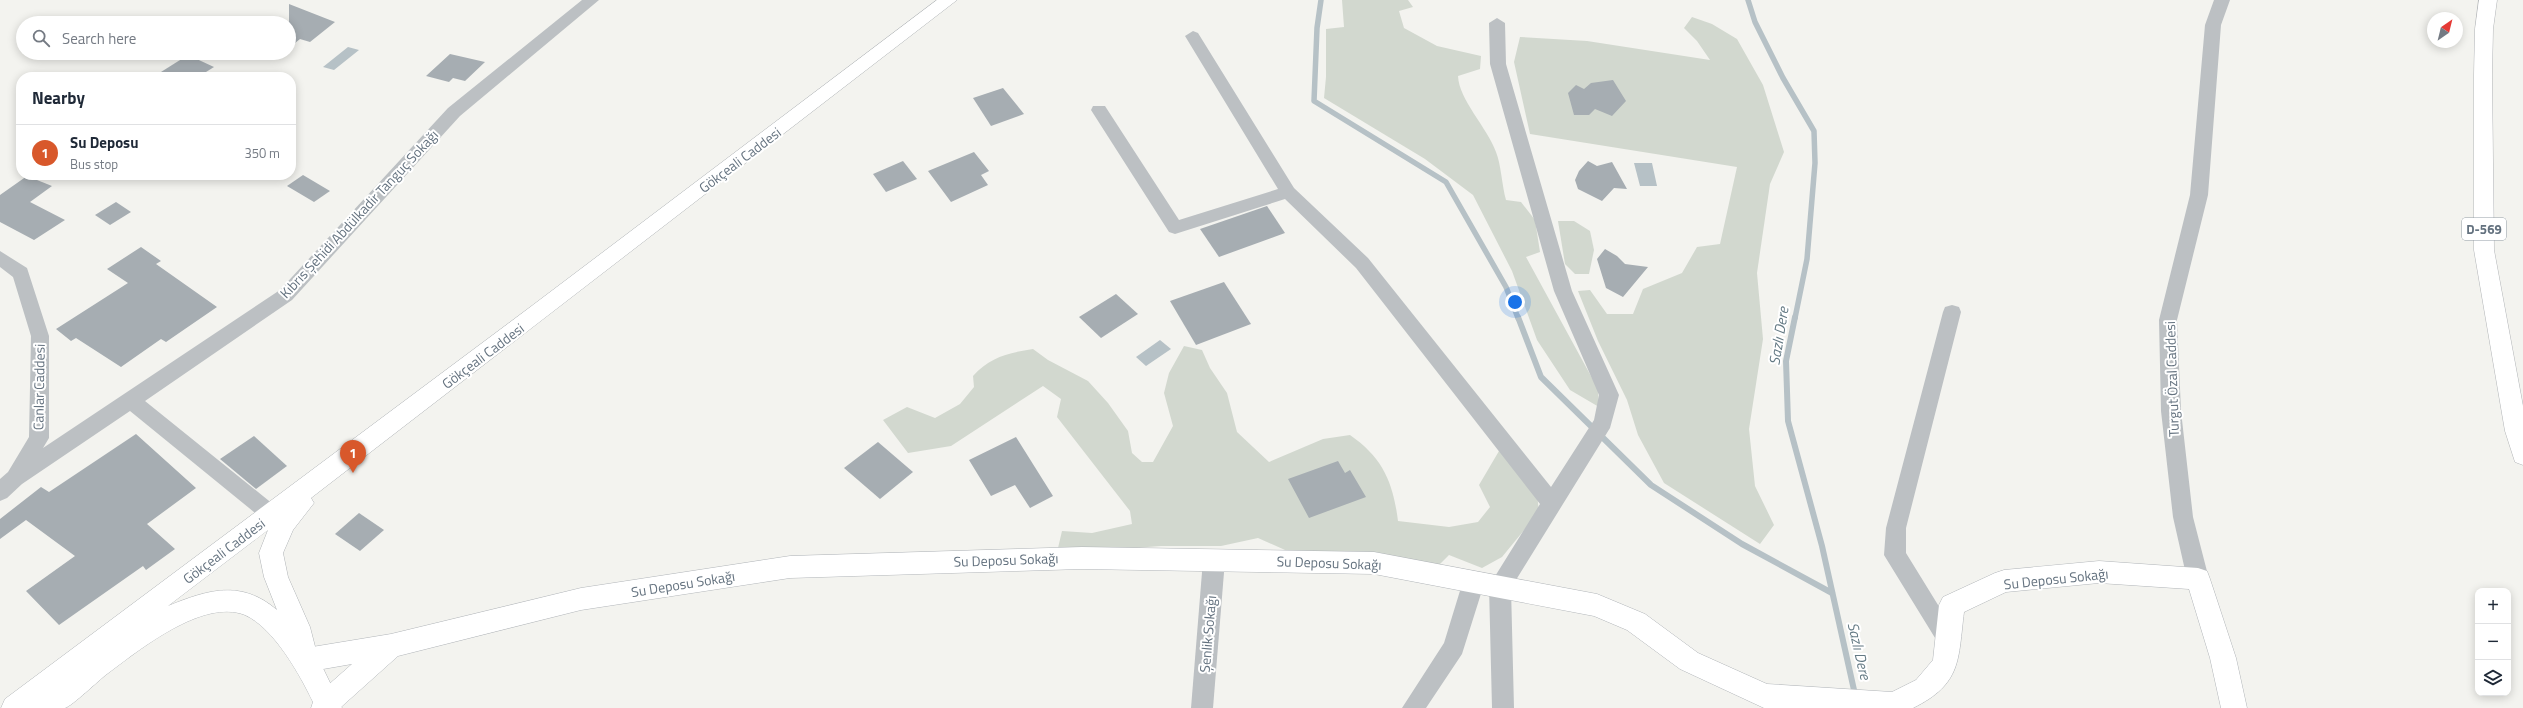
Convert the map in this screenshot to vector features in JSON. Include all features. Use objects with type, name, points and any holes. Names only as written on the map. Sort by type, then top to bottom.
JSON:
[{"type":"main road","name":"Gökçeali Caddesi","points":[[14,708],[368,443],[948,0]]},
{"type":"main road","name":"D-569","points":[[2488,0],[2484,29],[2483,76],[2484,250],[2516,431],[2523,455]]},
{"type":"main road","points":[[326,706],[306,660],[297,627],[276,577],[271,553],[283,524],[307,497],[368,443]]},
{"type":"main road","name":"Su Deposu Sokağı","points":[[306,660],[391,646],[581,599],[790,567],[1082,558],[1374,563],[1597,605],[1636,622],[1689,661],[1765,696],[1894,704],[1925,689],[1945,664],[1952,605],[2004,581],[2099,572],[2198,579]]},
{"type":"main road","name":"Turgut Özal Caddesi","points":[[2198,579],[2223,658],[2234,708]]},
{"type":"main road","points":[[45,708],[130,642],[173,615],[206,602],[232,599],[251,605],[273,623],[306,660]]},
{"type":"main road","name":"Su Deposu Sokağı","points":[[326,706],[391,646]]},
{"type":"street","name":"Kıbrıs Şehidi Abdülkadir Tanguç Sokağı","points":[[15,478],[286,295],[454,112],[591,0]]},
{"type":"street","name":"Turgut Özal Caddesi","points":[[2198,579],[2182,510],[2172,411],[2168,320],[2199,195],[2213,25],[2222,0]]},
{"type":"street","points":[[1497,23],[1498,64],[1564,291],[1609,395],[1603,422],[1500,586],[1503,708]]},
{"type":"street","points":[[1193,36],[1288,192],[1362,263],[1551,503]]},
{"type":"street","points":[[1099,110],[1175,228],[1288,192]]},
{"type":"street","name":"Canlar Caddesi","points":[[0,258],[20,273],[40,336],[39,438],[15,478],[0,492]]},
{"type":"street","points":[[1948,639],[1895,555],[1896,528],[1952,312]]},
{"type":"street","points":[[130,400],[272,515]]},
{"type":"street","name":"Şenlik Sokağı","points":[[1202,708],[1214,560]]},
{"type":"street","points":[[1413,708],[1454,647],[1474,582]]},
{"type":"shaded area","points":[[1342,0],[1408,0],[1413,7],[1399,11],[1404,28],[1437,46],[1481,56],[1480,69],[1458,76],[1463,94],[1496,152],[1506,200],[1521,202],[1535,220],[1540,252],[1526,257],[1598,389],[1599,407],[1570,390],[1537,340],[1512,271],[1473,195],[1425,159],[1324,98],[1326,77],[1326,29],[1344,27]]},
{"type":"shaded area","points":[[1692,17],[1712,24],[1737,39],[1763,85],[1784,152],[1770,184],[1757,273],[1763,339],[1749,429],[1755,486],[1774,525],[1760,544],[1664,483],[1638,435],[1627,400],[1598,341],[1578,291],[1590,290],[1607,314],[1633,314],[1643,289],[1682,273],[1697,247],[1720,244],[1737,167],[1530,134],[1514,62],[1520,37],[1587,41],[1710,60],[1697,41],[1684,28]]},
{"type":"shaded area","points":[[348,47],[359,50],[334,70],[323,67]]},
{"type":"shaded area","points":[[1634,163],[1652,163],[1657,186],[1640,186]]},
{"type":"shaded area","points":[[1558,221],[1574,221],[1590,231],[1594,250],[1589,274],[1575,274],[1565,264]]},
{"type":"shaded area","points":[[1160,340],[1171,349],[1146,366],[1136,357]]},
{"type":"shaded area","points":[[1184,346],[1202,350],[1210,368],[1227,393],[1237,432],[1269,462],[1323,439],[1350,435],[1371,453],[1384,472],[1393,494],[1398,521],[1449,527],[1478,522],[1490,507],[1479,485],[1499,451],[1536,484],[1539,512],[1502,557],[1482,568],[1449,555],[1438,566],[1294,554],[1258,538],[1221,546],[1161,546],[1107,550],[1058,548],[1062,531],[1092,533],[1132,524],[1130,511],[1057,417],[1061,399],[1043,386],[951,446],[908,453],[883,420],[907,407],[935,418],[960,404],[974,387],[973,376],[986,364],[1008,354],[1033,349],[1048,360],[1088,381],[1108,403],[1128,431],[1132,453],[1142,462],[1153,462],[1173,426],[1164,393],[1169,373]]},
{"type":"building","points":[[289,4],[335,22],[310,42],[300,39],[296,42],[296,16],[289,16]]},
{"type":"building","points":[[450,54],[485,62],[465,81],[453,78],[449,82],[426,76]]},
{"type":"building","points":[[180,60],[199,60],[214,67],[206,72],[161,72]]},
{"type":"building","points":[[1613,80],[1626,101],[1612,116],[1595,109],[1589,115],[1574,115],[1568,93],[1576,85],[1584,89],[1591,83]]},
{"type":"building","points":[[1003,88],[1024,114],[991,126],[973,98]]},
{"type":"building","points":[[974,152],[989,171],[981,175],[988,185],[951,202],[928,171]]},
{"type":"building","points":[[903,161],[917,179],[886,192],[873,174]]},
{"type":"building","points":[[1588,161],[1597,166],[1612,162],[1627,189],[1614,188],[1602,201],[1578,189],[1575,180],[1579,171]]},
{"type":"building","points":[[303,175],[330,191],[314,202],[287,186]]},
{"type":"building","points":[[21,180],[37,180],[52,186],[30,202],[65,220],[34,240],[0,222],[0,195]]},
{"type":"building","points":[[116,202],[131,212],[110,225],[95,215]]},
{"type":"building","points":[[1267,206],[1285,233],[1219,257],[1200,229]]},
{"type":"building","points":[[141,247],[161,261],[156,264],[217,307],[166,342],[161,339],[121,367],[76,338],[71,341],[56,329],[128,283],[107,269]]},
{"type":"building","points":[[1605,249],[1617,256],[1625,264],[1648,267],[1623,297],[1606,288],[1597,259]]},
{"type":"building","points":[[1224,282],[1251,324],[1196,345],[1170,301]]},
{"type":"building","points":[[1116,294],[1138,314],[1101,338],[1079,317]]},
{"type":"building","points":[[136,434],[196,488],[147,524],[175,549],[146,570],[143,566],[59,625],[26,591],[75,556],[26,520],[0,539],[0,519],[41,487],[49,492]]},
{"type":"building","points":[[254,436],[287,466],[256,489],[220,459]]},
{"type":"building","points":[[1016,437],[1053,496],[1030,508],[1015,485],[991,496],[969,460]]},
{"type":"building","points":[[878,442],[913,472],[880,499],[844,468]]},
{"type":"building","points":[[1338,461],[1345,473],[1350,470],[1366,497],[1309,518],[1288,479]]},
{"type":"building","points":[[359,513],[384,530],[360,551],[335,534]]},
{"type":"waterway","points":[[1321,0],[1317,28],[1314,101],[1446,182],[1506,287],[1518,318]]},
{"type":"waterway","name":"Sazlı Dere","points":[[1748,0],[1755,22],[1783,78],[1814,131],[1815,163],[1807,259],[1795,318]]},
{"type":"waterway","points":[[1518,317],[1541,377],[1651,485],[1742,544],[1832,593]]},
{"type":"waterway","name":"Sazlı Dere","points":[[1795,317],[1786,361],[1788,421],[1822,546],[1858,708]]},
{"type":"place","name":"Su Deposu","points":[[353,473]]}]
